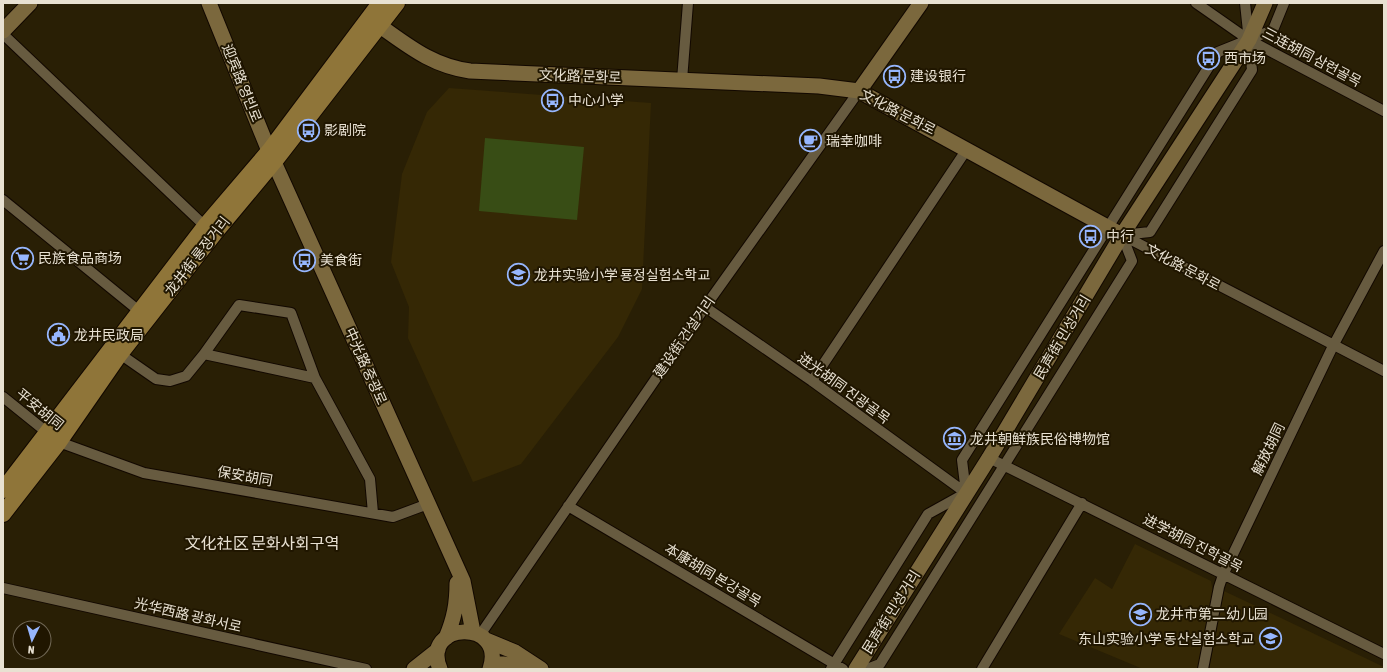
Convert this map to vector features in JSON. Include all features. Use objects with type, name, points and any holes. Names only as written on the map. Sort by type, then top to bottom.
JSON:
[{"type":"main road","name":"龙井街 룡정거리","points":[[374,22],[380,3]]},
{"type":"main road","name":"龙井街 룡정거리","points":[[3,490],[46,432],[272,156],[374,22],[397,3]]},
{"type":"main road","name":"龙井街 룡정거리","points":[[3,514],[59,442],[120,354],[144,314]]},
{"type":"street","points":[[30,3],[3,33],[210,230]]},
{"type":"street","name":"迎宾路 영빈로","points":[[210,3],[272,156]]},
{"type":"street","points":[[682,80],[688,3]]},
{"type":"street","name":"建设街 건설거리","points":[[480,636],[705,307],[921,3]]},
{"type":"street","name":"三连胡同 삼련골목","points":[[1196,3],[1249,40],[1384,111]]},
{"type":"street","points":[[866,669],[880,664],[1132,261],[1122,236],[1150,232],[1252,70],[1245,3]]},
{"type":"street","name":"民声街 민성거리","points":[[856,669],[989,458],[1122,236],[1249,40],[1265,3]]},
{"type":"street","points":[[836,667],[928,514],[966,493],[962,460],[1218,52],[1273,30],[1284,3]]},
{"type":"street","name":"文化路 문화로","points":[[374,22],[422,55],[452,69],[492,73],[827,86],[858,91],[967,149],[1122,236],[1384,371]]},
{"type":"street","points":[[812,381],[967,149]]},
{"type":"street","name":"中光路 중광로","points":[[272,156],[428,504],[456,570],[463,581],[480,636],[491,652],[490,669]]},
{"type":"street","points":[[3,200],[144,314]]},
{"type":"street","name":"解放胡同","points":[[1203,669],[1223,574],[1333,346],[1384,251]]},
{"type":"street","points":[[120,354],[156,379],[170,381],[186,376],[240,305],[291,313],[315,378],[370,479],[373,513]]},
{"type":"street","name":"进光胡同 진광골목","points":[[705,307],[812,381],[966,493]]},
{"type":"street","points":[[204,354],[315,378]]},
{"type":"street","name":"平安胡同","points":[[3,397],[59,442]]},
{"type":"street","name":"保安胡同","points":[[59,442],[144,473],[393,517],[428,504]]},
{"type":"street","name":"进学胡同 진학골목","points":[[989,458],[1384,654]]},
{"type":"street","points":[[982,669],[1082,503]]},
{"type":"street","name":"本康胡同 본강골목","points":[[568,506],[836,667]]},
{"type":"street","name":"中光路 중광로","points":[[440,658],[455,616],[458,600],[456,570]]},
{"type":"street","name":"光华西路 광화서로","points":[[3,588],[366,669]]},
{"type":"street","points":[[414,669],[440,658],[456,632],[480,636],[515,652],[542,669]]},
{"type":"street","points":[[490,669],[493,664],[504,664],[531,669]]},
{"type":"shaded area","name":"龙井实验小学 룡정실험소학교","points":[[449,88],[651,103],[642,289],[618,337],[521,464],[473,482],[408,338],[409,307],[391,262],[402,174],[427,112]]},
{"type":"shaded area","name":"龙井市第二幼儿园","points":[[1135,544],[1211,581],[1213,593],[1198,669],[1143,669],[1059,634],[1095,578],[1112,589]]},
{"type":"shaded area","name":"东山实验小学 동산실험소학교","points":[[1224,591],[1384,667],[1384,669],[1209,669]]},
{"type":"green space","points":[[485,138],[584,147],[577,220],[479,211]]},
{"type":"place","name":"西市场","points":[[1208,58]]},
{"type":"place","name":"建设银行","points":[[895,76]]},
{"type":"place","name":"中心小学","points":[[552,100]]},
{"type":"place","name":"影剧院","points":[[309,130]]},
{"type":"place","name":"瑞幸咖啡","points":[[811,141]]},
{"type":"place","name":"中行","points":[[1090,236]]},
{"type":"place","name":"民族食品商场","points":[[22,258]]},
{"type":"place","name":"美食街","points":[[304,260]]},
{"type":"place","name":"龙井实验小学 룡정실험소학교","points":[[519,275]]},
{"type":"place","name":"龙井民政局","points":[[58,335]]},
{"type":"place","name":"龙井朝鲜族民俗博物馆","points":[[955,439]]},
{"type":"place","name":"龙井市第二幼儿园","points":[[1140,614]]},
{"type":"place","name":"东山实验小学 동산실험소학교","points":[[1270,639]]},
{"type":"district","name":"文化社区 문화사회구역","points":[[262,543]]}]
